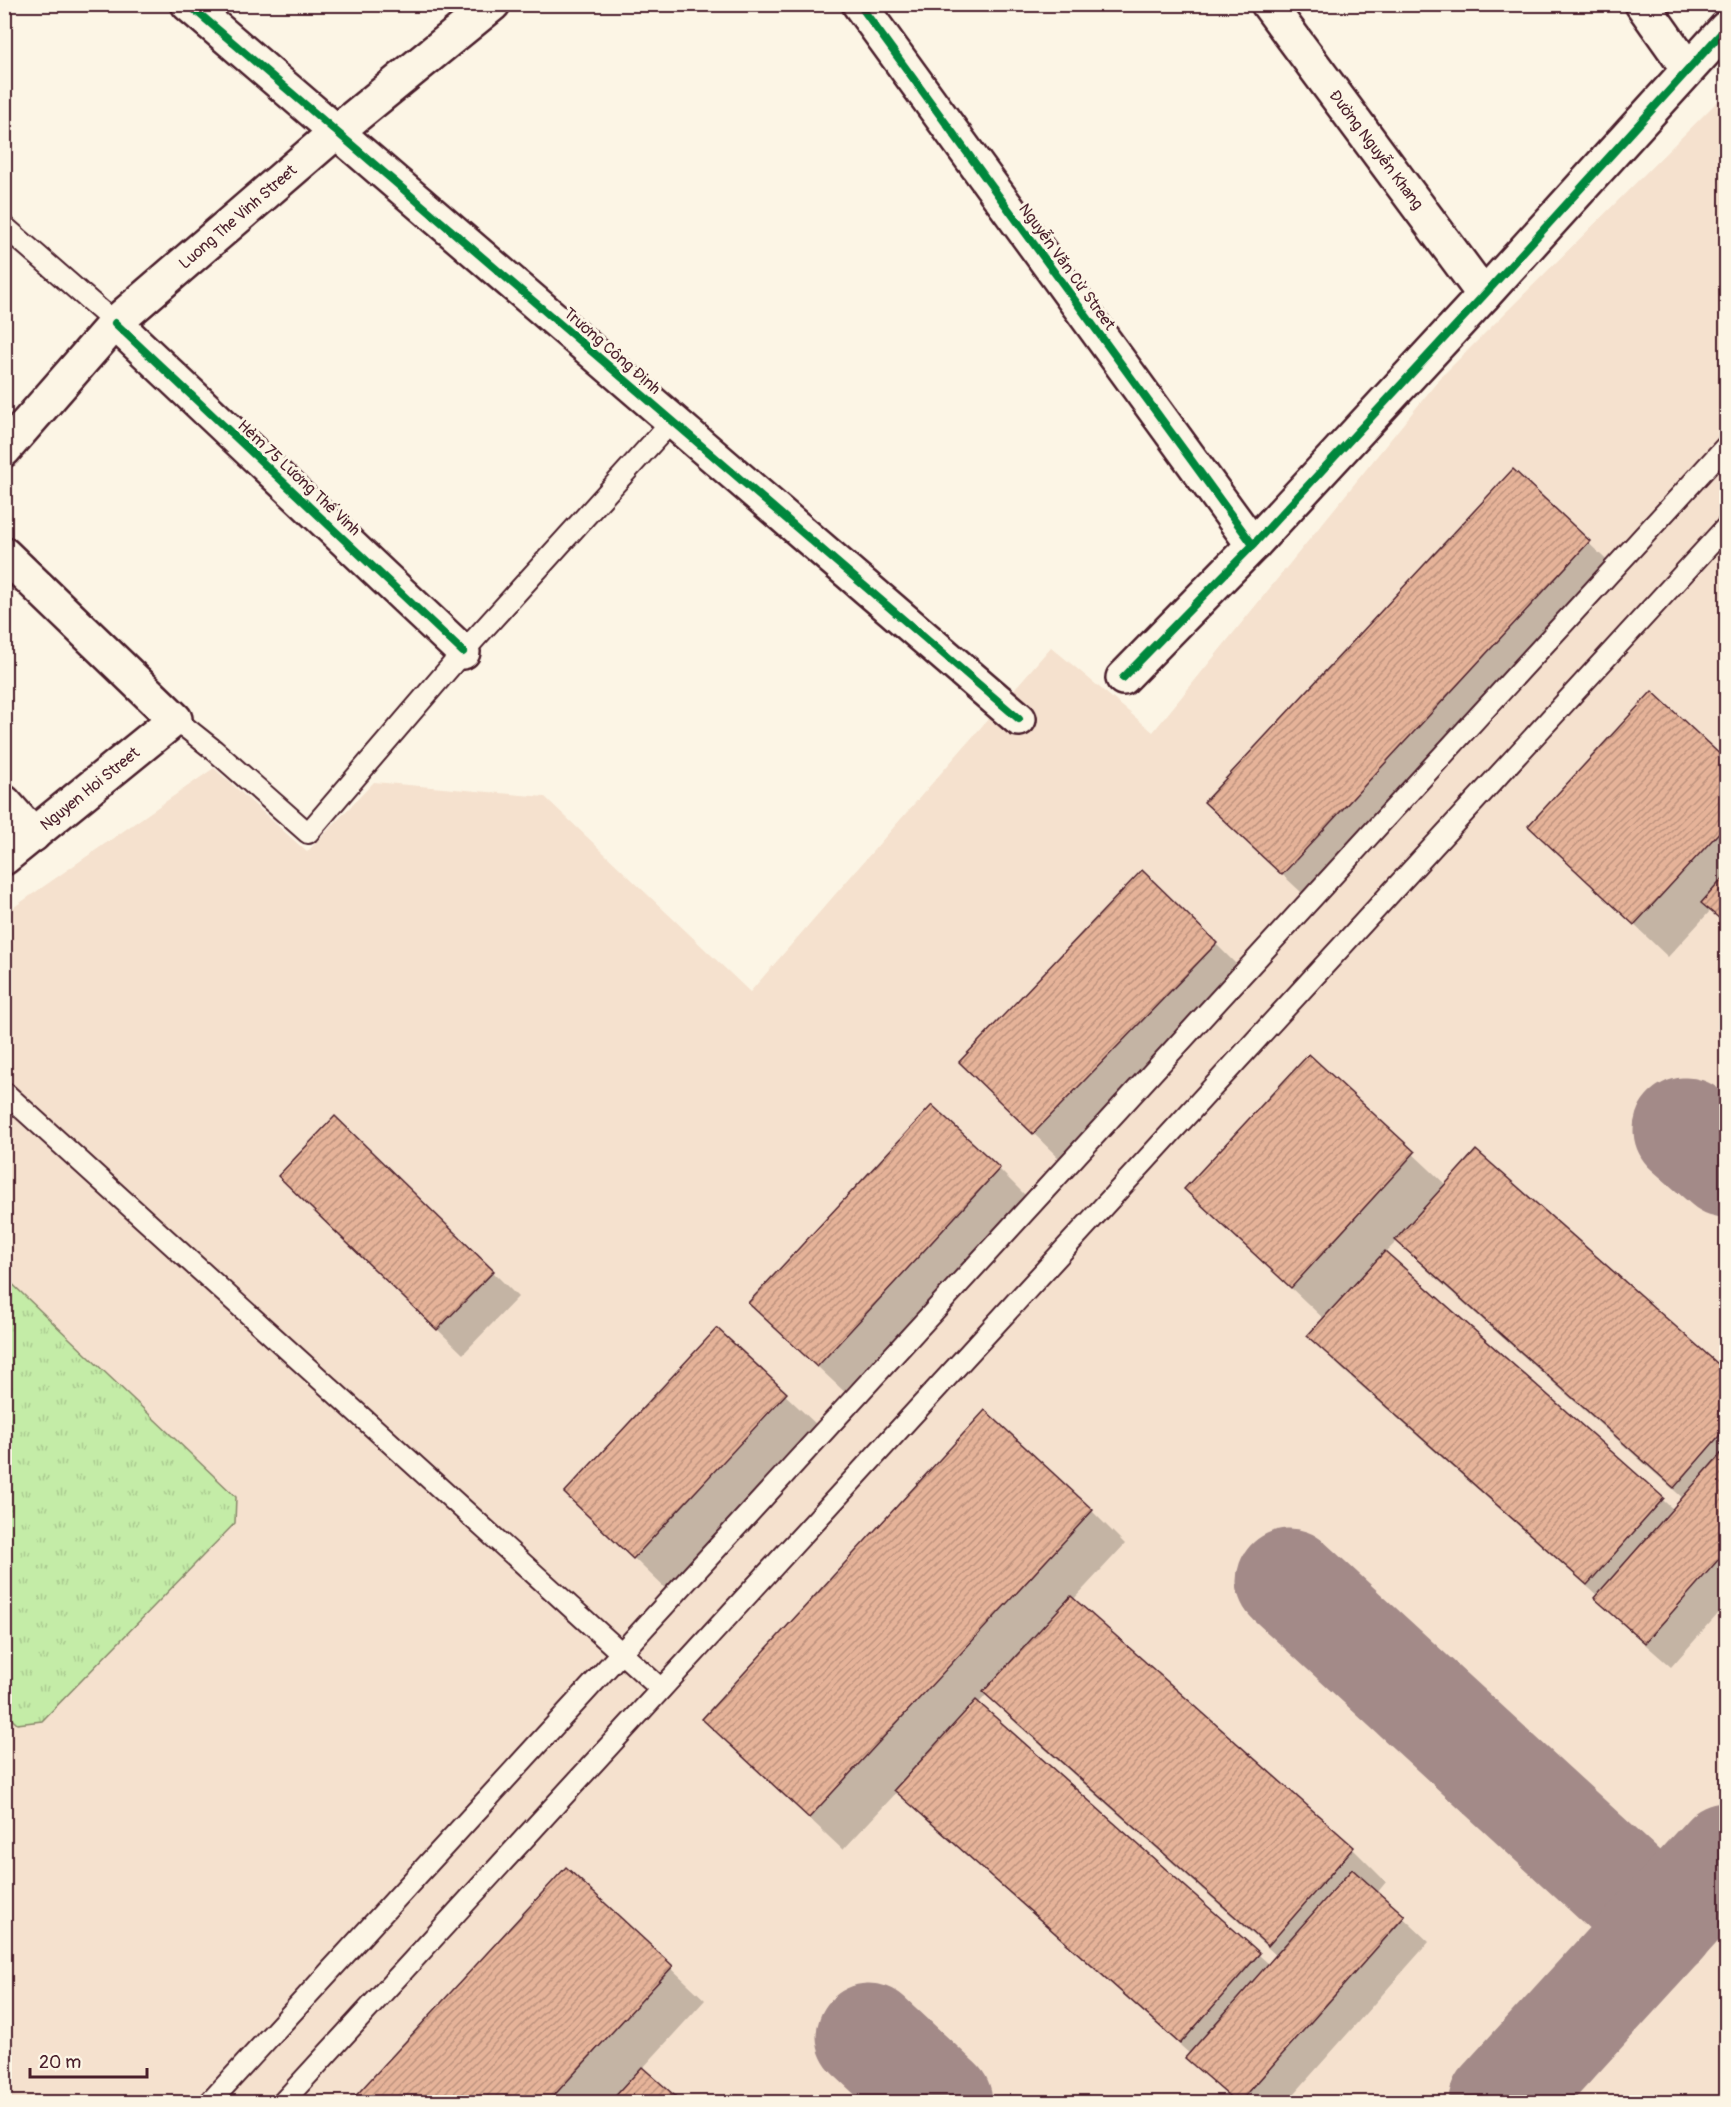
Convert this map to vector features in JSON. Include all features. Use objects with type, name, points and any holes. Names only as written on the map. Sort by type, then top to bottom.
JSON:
[{"type":"street","name":"Trương Công Định","points":[[188,4],[1019,719]]},
{"type":"street","name":"Luong The Vinh Street","points":[[4,450],[115,323],[336,132],[493,4]]},
{"type":"street","name":"Nguyễn Văn Cừ Street","points":[[859,4],[1252,545]]},
{"type":"street","name":"Đường Nguyễn Khang","points":[[1268,4],[1484,295]]},
{"type":"street","points":[[1642,4],[1688,69]]},
{"type":"street","points":[[1123,678],[1252,545],[1484,295],[1726,28]]},
{"type":"street","name":"Hẻm 75 Lương Thế Vinh","points":[[115,323],[463,652]]},
{"type":"street","points":[[4,554],[175,719]]},
{"type":"street","name":"Nguyen Hoi Street","points":[[4,858],[175,719]]},
{"type":"street","points":[[4,802],[33,835]]},
{"type":"lane","points":[[4,226],[115,323]]},
{"type":"lane","points":[[175,719],[214,750],[308,833],[463,652],[672,421]]},
{"type":"lane","points":[[210,2103],[1726,446]]},
{"type":"lane","points":[[283,2103],[1726,527]]},
{"type":"lane","points":[[4,1092],[660,1689]]},
{"type":"shaded area","points":[[1726,93],[1726,2102],[5,2102],[4,914],[214,768],[307,852],[374,782],[545,797],[750,992],[1051,647],[1153,732],[1442,376]]},
{"type":"green space","points":[[4,1276],[236,1497],[235,1523],[42,1721],[17,1724],[4,1712]]},
{"type":"building","points":[[1513,469],[1590,541],[1282,875],[1204,802]]},
{"type":"building","points":[[1652,691],[1726,760],[1726,825],[1634,925],[1528,826]]},
{"type":"building","points":[[1142,870],[1217,943],[1033,1134],[959,1062]]},
{"type":"building","points":[[1726,875],[1726,924],[1701,903]]},
{"type":"building","points":[[1309,1054],[1415,1152],[1291,1288],[1184,1189]]},
{"type":"building","points":[[932,1105],[1000,1168],[817,1367],[748,1303]]},
{"type":"building","points":[[335,1116],[494,1271],[437,1330],[278,1176]]},
{"type":"building","points":[[1476,1150],[1726,1371],[1726,1428],[1674,1488],[1395,1240]]},
{"type":"building","points":[[1385,1251],[1664,1498],[1587,1585],[1307,1336]]},
{"type":"building","points":[[717,1328],[787,1393],[633,1559],[564,1493]]},
{"type":"building","points":[[985,1410],[1093,1510],[809,1818],[702,1719]]},
{"type":"building","points":[[1726,1448],[1726,1551],[1645,1643],[1594,1598]]},
{"type":"building","points":[[1071,1596],[1354,1847],[1268,1946],[983,1692]]},
{"type":"building","points":[[976,1700],[1260,1953],[1180,2044],[894,1790]]},
{"type":"building","points":[[566,1867],[673,1966],[548,2102],[350,2102]]},
{"type":"building","points":[[1352,1869],[1405,1916],[1240,2102],[1236,2102],[1185,2058]]},
{"type":"building","points":[[642,2067],[682,2102],[610,2102]]},
{"type":"taxiway","points":[[1686,1130],[1726,1165]]},
{"type":"taxiway","points":[[1289,1581],[1663,1925]]},
{"type":"taxiway","points":[[1501,2102],[1726,1855]]},
{"type":"taxiway","points":[[869,2036],[940,2102]]},
{"type":"cycle path","points":[[188,4],[1019,719]]},
{"type":"cycle path","points":[[859,4],[1253,545]]},
{"type":"cycle path","points":[[1123,678],[1253,545],[1726,28]]},
{"type":"cycle path","points":[[115,323],[463,652]]}]
